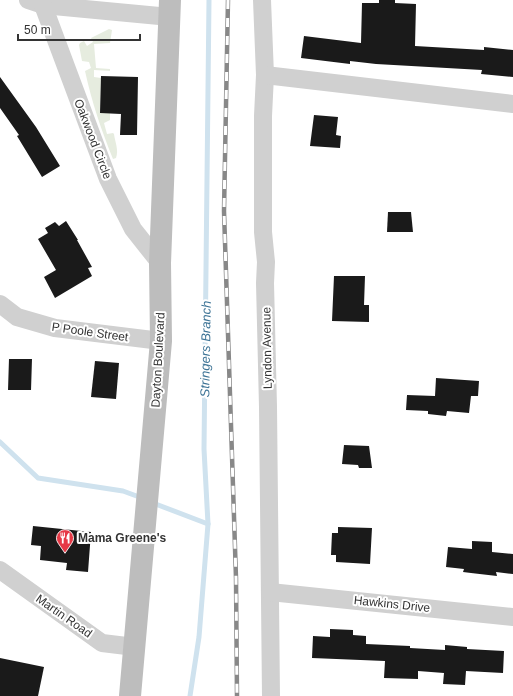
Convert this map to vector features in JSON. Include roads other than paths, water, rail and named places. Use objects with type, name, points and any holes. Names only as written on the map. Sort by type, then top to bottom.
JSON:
[{"type":"main road","name":"Dayton Boulevard","points":[[130,696],[161,341],[160,263],[170,9]]},
{"type":"street","name":"Lyndon Avenue","points":[[262,0],[265,75],[263,116],[263,232],[266,262],[265,283],[271,696]]},
{"type":"street","points":[[36,3],[170,9]]},
{"type":"street","name":"Oakwood Circle","points":[[36,3],[108,179],[133,229],[160,263]]},
{"type":"street","points":[[265,75],[513,104]]},
{"type":"street","name":"P Poole Street","points":[[0,304],[17,317],[55,328],[161,341]]},
{"type":"street","name":"Martin Road","points":[[0,570],[102,642],[135,647]]},
{"type":"street","name":"Hawkins Drive","points":[[270,592],[513,617]]},
{"type":"waterway","name":"Stringers Branch","points":[[190,696],[199,637],[208,524],[204,449],[209,0]]},
{"type":"waterway","points":[[0,442],[38,478],[123,491],[142,498]]},
{"type":"waterway","points":[[153,503],[208,524]]},
{"type":"railway","points":[[228,0],[224,211],[236,578],[237,696]]},
{"type":"place","name":"Mama Greene's","points":[[65,553]]}]
